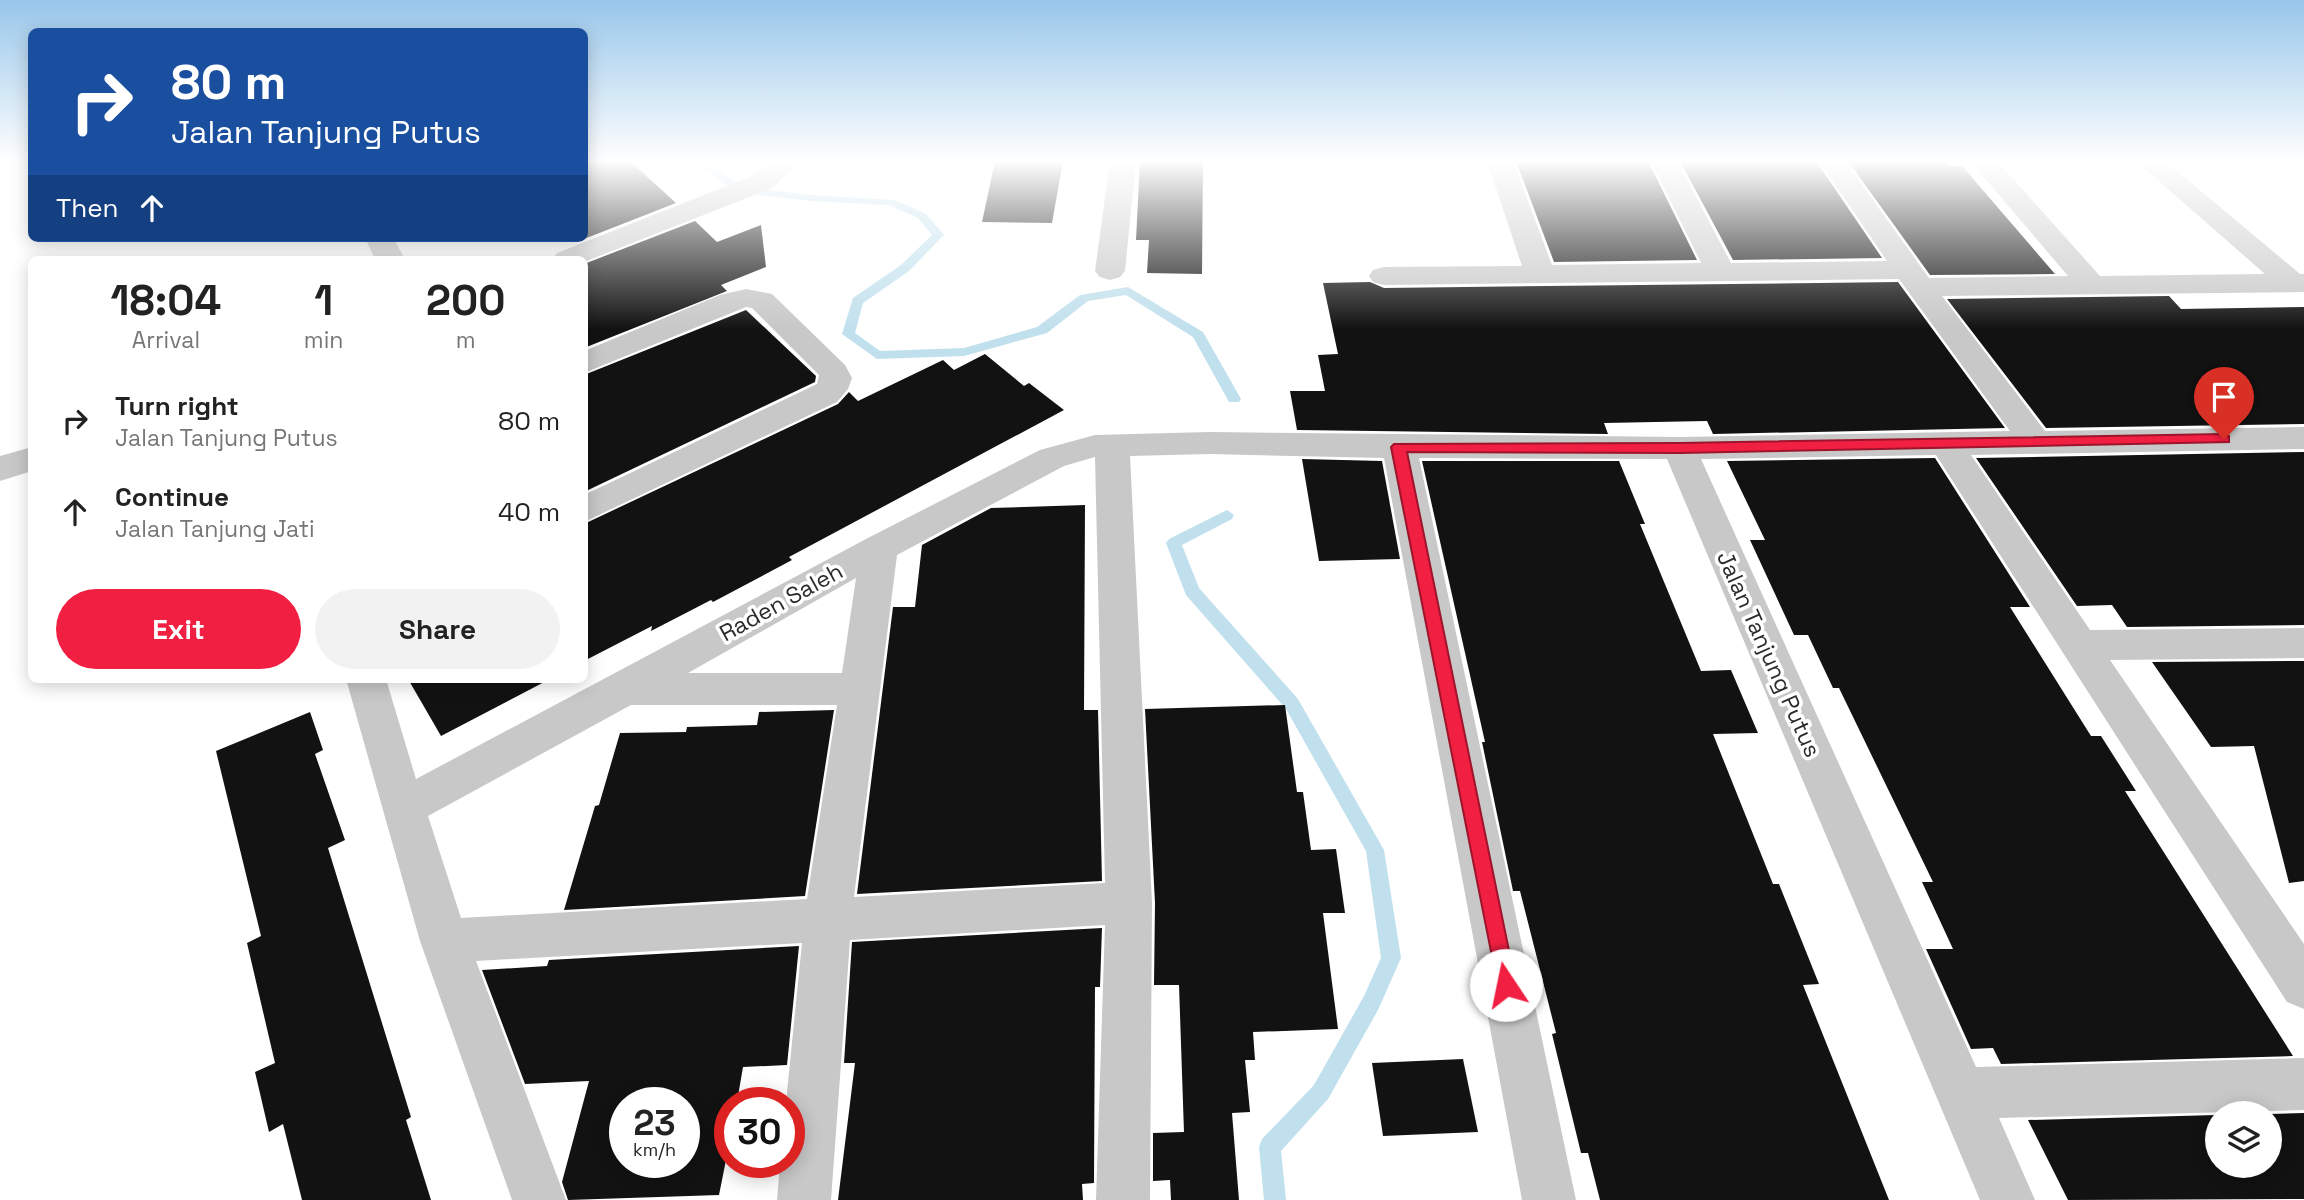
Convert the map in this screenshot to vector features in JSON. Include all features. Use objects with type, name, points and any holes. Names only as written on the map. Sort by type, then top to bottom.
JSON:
[{"type":"street","points":[[569,251],[668,217]]},
{"type":"street","points":[[1110,271],[1116,217]]},
{"type":"street","points":[[1520,217],[1540,274]]},
{"type":"street","points":[[1692,217],[1721,273]]},
{"type":"street","points":[[1871,217],[2036,443]]},
{"type":"street","points":[[2032,217],[2091,284]]},
{"type":"street","points":[[2217,217],[2298,283]]},
{"type":"street","points":[[1384,276],[1721,273],[2091,284],[2298,283]]},
{"type":"street","points":[[588,361],[731,301],[753,298],[761,300],[834,372],[836,378],[832,390],[825,395],[588,508]]},
{"type":"street","points":[[1549,1200],[1399,447],[1679,448],[2304,438]]},
{"type":"street","points":[[1945,443],[2304,986]]},
{"type":"street","points":[[1112,444],[1129,903],[1123,1200]]},
{"type":"street","name":"Raden Saleh","points":[[403,808],[879,548],[1052,458],[1082,448],[1112,444],[1399,447]]},
{"type":"street","name":"Jalan Tanjung Putus","points":[[1679,448],[2008,1200]]},
{"type":"street","points":[[0,469],[28,459]]},
{"type":"street","points":[[804,1200],[828,919],[879,548]]},
{"type":"street","points":[[2078,645],[2304,643]]},
{"type":"street","points":[[367,683],[444,941],[539,1200]]},
{"type":"street","points":[[625,689],[859,690]]},
{"type":"street","points":[[444,941],[1129,903]]},
{"type":"street","points":[[1962,1093],[2304,1084]]},
{"type":"building","points":[[588,217],[640,217],[588,237]]},
{"type":"building","points":[[983,217],[1053,217],[1052,223],[982,222]]},
{"type":"building","points":[[1137,217],[1203,217],[1202,274],[1147,273],[1149,240],[1136,240]]},
{"type":"building","points":[[1537,217],[1676,217],[1697,260],[1554,262]]},
{"type":"building","points":[[1710,217],[1854,217],[1882,258],[1733,260]]},
{"type":"building","points":[[1888,217],[2006,217],[2055,274],[1930,275]]},
{"type":"building","points":[[695,221],[717,242],[761,225],[766,267],[721,285],[727,291],[588,346],[588,262]]},
{"type":"building","points":[[1370,282],[1384,288],[1898,282],[2005,428],[1713,434],[1707,421],[1604,423],[1608,434],[1297,430],[1290,391],[1325,391],[1318,355],[1338,354],[1323,283]]},
{"type":"building","points":[[2169,296],[2181,309],[2304,307],[2304,424],[2046,428],[1947,299]]},
{"type":"building","points":[[746,310],[816,376],[815,382],[588,490],[588,373]]},
{"type":"building","points":[[985,354],[1024,386],[1029,383],[1064,410],[789,557],[792,560],[713,602],[711,600],[651,631],[652,626],[588,659],[588,522],[838,404],[849,392],[858,401],[943,360],[954,370]]},
{"type":"building","points":[[2304,452],[2304,625],[2127,627],[2112,605],[2077,606],[1976,458]]},
{"type":"building","points":[[1935,458],[2030,607],[2010,607],[2091,736],[2101,736],[2136,791],[2125,791],[2293,1056],[2001,1064],[1993,1048],[1971,1049],[1926,949],[1953,949],[1922,882],[1933,882],[1839,688],[1833,688],[1808,635],[1794,635],[1750,540],[1765,540],[1727,461]]},
{"type":"building","points":[[1302,459],[1382,461],[1400,559],[1319,561]]},
{"type":"building","points":[[1422,461],[1619,461],[1645,524],[1640,524],[1701,671],[1731,670],[1758,733],[1713,734],[1773,884],[1779,884],[1819,984],[1803,985],[1889,1200],[1600,1200],[1588,1153],[1581,1153],[1552,1034],[1556,1033],[1520,891],[1513,891],[1482,742],[1485,742]]},
{"type":"building","points":[[1085,505],[1084,710],[1098,710],[1102,881],[857,894],[893,607],[915,607],[922,545],[991,508]]},
{"type":"building","points":[[2304,661],[2304,881],[2289,883],[2254,746],[2211,747],[2152,662]]},
{"type":"building","points":[[410,683],[542,683],[441,736]]},
{"type":"building","points":[[1285,705],[1297,792],[1303,792],[1311,850],[1336,849],[1345,913],[1323,913],[1338,1029],[1253,1032],[1255,1060],[1245,1060],[1250,1112],[1232,1113],[1239,1200],[1171,1200],[1170,1180],[1153,1181],[1153,1133],[1184,1132],[1179,985],[1154,985],[1155,903],[1145,709]]},
{"type":"building","points":[[834,710],[805,896],[564,910],[620,733],[686,732],[687,727],[757,725],[759,712]]},
{"type":"building","points":[[310,712],[323,750],[315,754],[345,840],[328,848],[411,1117],[406,1120],[431,1200],[302,1200],[283,1124],[269,1132],[255,1072],[275,1063],[247,943],[261,936],[216,751]]},
{"type":"building","points":[[1102,928],[1100,987],[1095,987],[1094,1183],[1082,1184],[1083,1200],[838,1200],[855,1063],[844,1063],[852,942]]},
{"type":"building","points":[[799,946],[787,1065],[743,1067],[740,1087],[714,1087],[714,1178],[722,1178],[719,1195],[568,1200],[562,1182],[589,1081],[525,1084],[482,970],[547,966],[549,960]]},
{"type":"building","points":[[1463,1059],[1478,1132],[1383,1136],[1372,1063]]},
{"type":"building","points":[[2304,1113],[2304,1199],[2068,1200],[2028,1120],[2205,1115],[2205,1178],[2282,1178],[2282,1114]]},
{"type":"waterway","points":[[923,217],[938,235],[905,268],[857,301],[848,334],[877,355],[964,352],[1042,330],[1084,298],[1128,291],[1198,335],[1234,399]]},
{"type":"waterway","points":[[1227,515],[1174,543],[1192,591],[1292,704],[1375,850],[1391,958],[1371,1003],[1321,1092],[1270,1147],[1275,1200]]},
{"type":"route","points":[[1506,985],[1399,447],[1679,448],[2224,439]]}]
